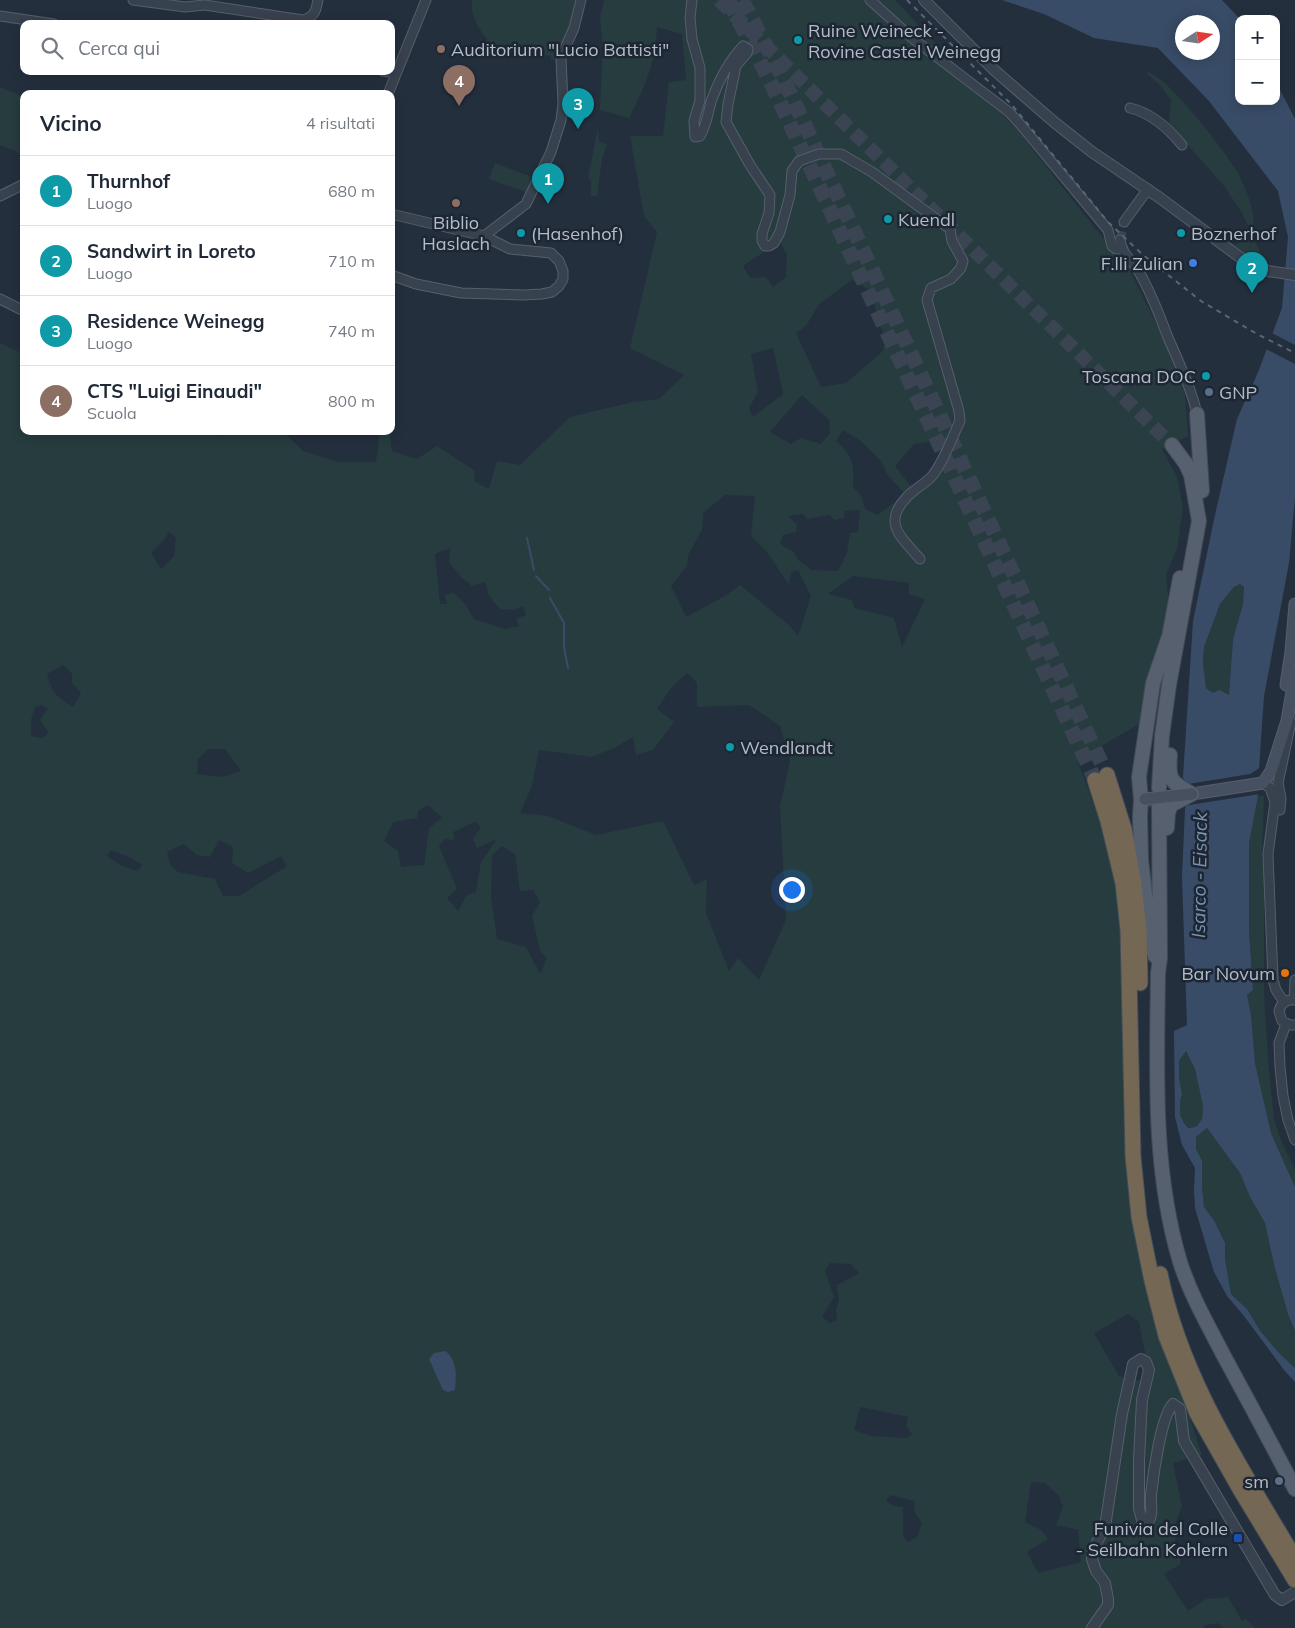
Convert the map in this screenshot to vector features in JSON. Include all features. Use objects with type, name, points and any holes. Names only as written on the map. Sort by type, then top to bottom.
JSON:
[{"type":"highway","points":[[1295,1559],[1222,1436],[1197,1384],[1177,1331],[1162,1280],[1148,1212],[1142,1153],[1139,929],[1133,879],[1124,829],[1101,778],[1122,883],[1128,930],[1133,1156],[1139,1217],[1152,1281],[1166,1336],[1198,1413],[1240,1489],[1295,1580]]},
{"type":"main road","points":[[1197,414],[1203,509],[1199,521],[1151,798],[1158,963],[1157,1080],[1159,1150],[1162,1175],[1181,1263],[1195,1300],[1295,1489]]},
{"type":"main road","points":[[1172,445],[1186,464],[1191,475],[1199,521]]},
{"type":"main road","points":[[1151,798],[1139,776],[1153,683],[1168,639],[1196,498]]},
{"type":"main road","points":[[1151,798],[1192,794],[1263,782],[1271,771],[1275,753],[1291,652],[1295,604]]},
{"type":"main road","points":[[1182,622],[1169,774],[1174,784],[1192,794]]},
{"type":"main road","points":[[1275,753],[1287,721],[1295,674]]},
{"type":"main road","points":[[1158,963],[1166,937],[1168,813],[1171,805],[1192,794]]},
{"type":"main road","points":[[1151,798],[1140,816],[1142,860],[1150,937],[1158,963]]},
{"type":"street","points":[[133,0],[185,7],[205,5],[303,20],[311,18],[316,12],[318,0]]},
{"type":"street","points":[[395,73],[426,0]]},
{"type":"street","points":[[484,236],[526,204],[557,135],[563,104],[561,57],[574,28],[581,0]]},
{"type":"street","points":[[692,0],[690,18],[692,39],[700,68],[700,100],[694,121],[695,137],[700,136],[703,131],[712,99],[735,55],[744,46],[748,49],[736,66],[726,122],[750,165],[770,195],[769,213],[762,234],[762,241],[765,246],[774,243],[780,232],[790,195],[792,171],[800,160],[819,154],[841,154],[872,172],[950,228],[952,241],[963,261],[962,268],[950,279],[931,288],[927,300],[959,411],[960,421],[932,477],[910,494],[895,514],[894,523],[920,559]]},
{"type":"street","points":[[870,0],[912,38],[1009,112],[1108,230],[1112,246],[1116,250],[1120,244],[1139,271],[1157,310],[1186,379],[1197,414]]},
{"type":"street","points":[[924,0],[993,68],[1092,152],[1148,189],[1245,261],[1272,272],[1295,274]]},
{"type":"street","points":[[0,16],[27,20]]},
{"type":"street","points":[[389,90],[394,75]]},
{"type":"street","points":[[1130,108],[1143,113],[1161,124],[1182,145]]},
{"type":"street","points":[[0,196],[20,186]]},
{"type":"street","points":[[1124,222],[1148,189]]},
{"type":"street","points":[[395,215],[484,236],[510,249],[551,253],[559,261],[563,271],[562,279],[552,292],[507,296],[461,293],[416,284],[395,276]]},
{"type":"street","points":[[0,299],[20,310]]},
{"type":"street","points":[[1270,917],[1274,896],[1273,841],[1281,798],[1278,782],[1295,703]]},
{"type":"street","points":[[1263,782],[1270,788],[1275,802],[1268,854],[1270,917],[1273,980],[1276,990],[1284,1002]]},
{"type":"street","points":[[1284,1002],[1295,1000],[1295,980]]},
{"type":"street","points":[[1284,1002],[1279,1011],[1280,1017],[1290,1025],[1279,1043],[1281,1081],[1288,1120],[1295,1140]]},
{"type":"street","points":[[1092,1628],[1108,1605],[1105,1583],[1092,1560],[1094,1548],[1105,1527],[1122,1414],[1133,1364],[1141,1359],[1146,1362],[1149,1370],[1142,1400],[1138,1460],[1139,1509],[1143,1523],[1148,1522],[1152,1517],[1151,1496],[1163,1424],[1168,1408],[1173,1404],[1180,1409],[1184,1441],[1275,1594],[1282,1600],[1295,1592]]},
{"type":"green space","points":[[472,0],[579,0],[555,60],[551,59],[551,56],[545,55],[544,58],[508,53],[485,44],[487,39],[475,21],[472,11]]},
{"type":"green space","points":[[604,0],[895,0],[1019,132],[1130,271],[1166,343],[1185,394],[1188,436],[1162,449],[1177,477],[1183,508],[1177,549],[1166,574],[1169,608],[1141,723],[1077,760],[1110,847],[1122,923],[1127,1154],[1131,1216],[1145,1282],[1202,1455],[1173,1463],[1182,1506],[1173,1530],[1181,1564],[1164,1574],[1188,1611],[1206,1599],[1228,1597],[1242,1621],[1246,1619],[1255,1628],[1223,1628],[1218,1623],[1206,1625],[1203,1628],[0,1628],[0,343],[20,352],[20,435],[287,435],[303,451],[338,462],[376,462],[379,435],[390,435],[392,451],[417,459],[437,446],[474,470],[475,482],[489,489],[497,461],[520,465],[570,417],[633,402],[659,399],[684,375],[630,348],[657,232],[644,216],[630,136],[663,136],[669,82],[686,80],[682,34],[657,27],[649,74],[629,118],[600,110],[603,46],[600,17]],"holes":[[[780,241],[787,255],[786,277],[773,287],[766,277],[750,278],[743,266]],[[852,280],[871,291],[885,338],[883,351],[846,383],[821,387],[796,333],[806,326],[819,304]],[[773,348],[783,394],[753,417],[749,408],[758,392],[751,354]],[[802,395],[829,420],[830,433],[821,444],[801,438],[791,444],[770,432]],[[843,430],[861,441],[881,461],[887,474],[903,492],[894,503],[877,515],[865,509],[862,497],[853,487],[852,461],[846,451],[836,441]],[[934,441],[942,451],[930,475],[913,489],[895,466],[914,444]],[[725,495],[755,496],[751,536],[767,552],[789,585],[791,572],[798,570],[811,596],[798,636],[789,625],[740,585],[725,596],[686,617],[671,586],[687,566],[688,555],[702,530],[703,513]],[[860,510],[858,532],[850,533],[847,553],[838,571],[812,570],[798,560],[794,552],[780,544],[783,535],[796,532],[797,525],[788,516],[803,514],[807,519],[829,515],[835,520],[844,518],[844,511]],[[169,532],[176,538],[174,556],[161,569],[151,553]],[[450,548],[449,562],[461,577],[472,586],[485,582],[489,596],[500,609],[514,610],[523,606],[526,615],[516,619],[519,626],[505,629],[474,619],[465,604],[453,592],[445,596],[447,604],[440,604],[435,554]],[[853,576],[909,583],[909,594],[925,599],[902,647],[894,618],[854,608],[852,600],[828,594]],[[63,665],[72,674],[72,683],[81,693],[73,707],[59,697],[53,690],[47,674]],[[687,673],[697,683],[697,707],[749,705],[780,726],[790,761],[780,806],[786,920],[759,980],[738,958],[729,971],[706,913],[707,879],[694,885],[663,821],[596,835],[548,816],[520,813],[532,786],[539,750],[592,757],[614,748],[633,737],[636,755],[653,750],[674,722],[657,709],[671,688]],[[42,705],[48,709],[40,720],[49,733],[42,738],[31,736],[31,720],[35,707]],[[208,749],[225,749],[241,771],[223,777],[197,774],[198,759]],[[428,805],[442,818],[429,828],[424,865],[401,867],[398,851],[384,841],[393,822],[417,818],[418,811]],[[475,822],[481,827],[473,839],[477,848],[497,839],[481,862],[476,892],[467,895],[458,911],[447,898],[457,889],[439,846],[445,839],[454,840],[453,832]],[[219,840],[233,847],[232,863],[248,873],[281,856],[287,866],[239,896],[223,896],[215,879],[178,872],[170,864],[167,852],[184,844],[197,855],[210,857]],[[502,846],[515,854],[520,891],[533,890],[540,902],[532,916],[540,951],[547,958],[540,974],[526,947],[497,939],[491,897],[492,855]],[[111,850],[143,865],[137,871],[122,866],[107,856]],[[830,1263],[851,1264],[859,1273],[837,1285],[839,1300],[836,1310],[837,1320],[830,1323],[822,1317],[834,1297],[825,1271]],[[1128,1314],[1139,1322],[1151,1383],[1119,1376],[1094,1333]],[[860,1407],[908,1417],[906,1426],[912,1434],[907,1438],[871,1436],[854,1430]],[[1031,1482],[1045,1483],[1059,1496],[1063,1507],[1056,1525],[1078,1530],[1081,1562],[1038,1573],[1027,1552],[1048,1539],[1041,1530],[1025,1522]],[[890,1495],[915,1501],[914,1511],[922,1523],[918,1536],[908,1542],[903,1536],[903,1507],[894,1506],[886,1501]]]},
{"type":"green space","points":[[1149,72],[1166,84],[1186,105],[1229,159],[1246,191],[1252,209],[1253,225],[1251,231],[1242,213],[1224,186],[1169,124],[1171,100],[1160,85],[1147,74]]},
{"type":"green space","points":[[0,87],[20,95],[20,153],[0,145]]},
{"type":"green space","points":[[598,127],[599,142],[607,144],[602,159],[597,196],[591,196],[591,180],[588,178]]},
{"type":"green space","points":[[495,163],[532,177],[526,192],[489,179]]},
{"type":"green space","points":[[1250,235],[1253,237],[1264,261],[1250,257],[1235,245]]},
{"type":"green space","points":[[1240,584],[1244,587],[1243,604],[1233,639],[1229,695],[1213,693],[1206,688],[1203,663],[1204,647],[1220,604],[1234,587]]},
{"type":"green space","points":[[1258,796],[1264,796],[1262,858],[1264,876],[1264,994],[1268,1058],[1274,1120],[1282,1143],[1295,1169],[1295,1187],[1271,1133],[1255,1063],[1251,1015],[1247,995],[1253,990],[1249,931],[1249,843]]},
{"type":"green space","points":[[1186,1051],[1195,1068],[1203,1106],[1202,1119],[1196,1127],[1188,1128],[1180,1115],[1182,1094],[1179,1078],[1179,1061]]},
{"type":"green space","points":[[1207,1128],[1240,1173],[1250,1197],[1265,1223],[1274,1265],[1288,1314],[1295,1331],[1295,1368],[1261,1332],[1247,1309],[1231,1294],[1225,1259],[1225,1243],[1214,1220],[1204,1207],[1196,1137]]},
{"type":"water","name":"Isarco - Eisack","points":[[1002,0],[1222,0],[1236,15],[1235,105],[1280,105],[1280,90],[1295,119],[1295,497],[1289,563],[1264,696],[1259,769],[1256,774],[1258,796],[1249,843],[1249,931],[1253,990],[1247,995],[1251,1015],[1255,1063],[1271,1133],[1295,1187],[1295,1331],[1288,1314],[1274,1265],[1265,1223],[1250,1197],[1240,1173],[1207,1128],[1196,1137],[1196,1149],[1202,1161],[1204,1207],[1214,1220],[1225,1243],[1225,1259],[1231,1294],[1247,1309],[1261,1332],[1295,1368],[1295,1382],[1227,1296],[1214,1272],[1195,1208],[1195,1168],[1182,1145],[1175,1117],[1174,1031],[1187,1025],[1182,877],[1187,797],[1183,777],[1193,621],[1237,419],[1259,370],[1282,308],[1288,237],[1278,191],[1209,101],[1158,48],[1094,38],[1044,14]],"holes":[[[1240,584],[1244,587],[1243,604],[1233,639],[1229,695],[1219,690],[1213,693],[1206,688],[1203,663],[1204,647],[1220,604],[1234,587]],[[1186,1051],[1195,1069],[1203,1106],[1202,1119],[1196,1127],[1188,1128],[1180,1115],[1182,1094],[1179,1078],[1179,1061]]]},
{"type":"water","points":[[446,1351],[453,1360],[456,1374],[455,1390],[448,1392],[443,1390],[429,1359],[434,1353]]},
{"type":"pier","points":[[1270,332],[1295,345],[1295,364],[1264,348]]},
{"type":"pier","points":[[1261,767],[1259,774],[1260,794],[1183,806],[1182,782],[1188,784],[1250,774]]},
{"type":"waterway","points":[[527,538],[534,570]]},
{"type":"waterway","points":[[536,576],[549,590]]},
{"type":"waterway","points":[[550,598],[564,623],[564,647],[568,668]]},
{"type":"tunnel","points":[[719,0],[1172,445]]},
{"type":"tunnel","points":[[728,0],[772,85],[1095,780]]},
{"type":"tunnel","points":[[742,0],[783,78],[1107,775]]},
{"type":"tunnel","points":[[1120,240],[1124,222]]},
{"type":"tunnel","points":[[1152,789],[1152,807]]},
{"type":"railway","points":[[907,0],[1012,105],[1108,222],[1143,255],[1201,301],[1257,334],[1295,353]]},
{"type":"place","name":"Ruine Weineck - Rovine Castel Weinegg","points":[[798,40]]},
{"type":"place","name":"Auditorium \"Lucio Battisti\"","points":[[441,49]]},
{"type":"place","name":"CTS \"Luigi Einaudi\"","points":[[459,106]]},
{"type":"place","name":"Residence Weinegg","points":[[578,129]]},
{"type":"place","name":"Biblio Haslach","points":[[456,203]]},
{"type":"place","name":"Thurnhof","points":[[548,204]]},
{"type":"place","name":"Kuendl","points":[[888,219]]},
{"type":"place","name":"(Hasenhof)","points":[[521,233]]},
{"type":"place","name":"Boznerhof","points":[[1181,233]]},
{"type":"place","name":"F.lli Zulian","points":[[1193,263]]},
{"type":"place","name":"Sandwirt in Loreto","points":[[1252,293]]},
{"type":"place","name":"Toscana DOC","points":[[1206,376]]},
{"type":"place","name":"GNP","points":[[1209,392]]},
{"type":"place","name":"Wendlandt","points":[[730,747]]},
{"type":"place","name":"Bar Novum","points":[[1285,973]]},
{"type":"place","name":"sm","points":[[1279,1481]]},
{"type":"place","name":"Funivia del Colle - Seilbahn Kohlern","points":[[1238,1538]]}]
